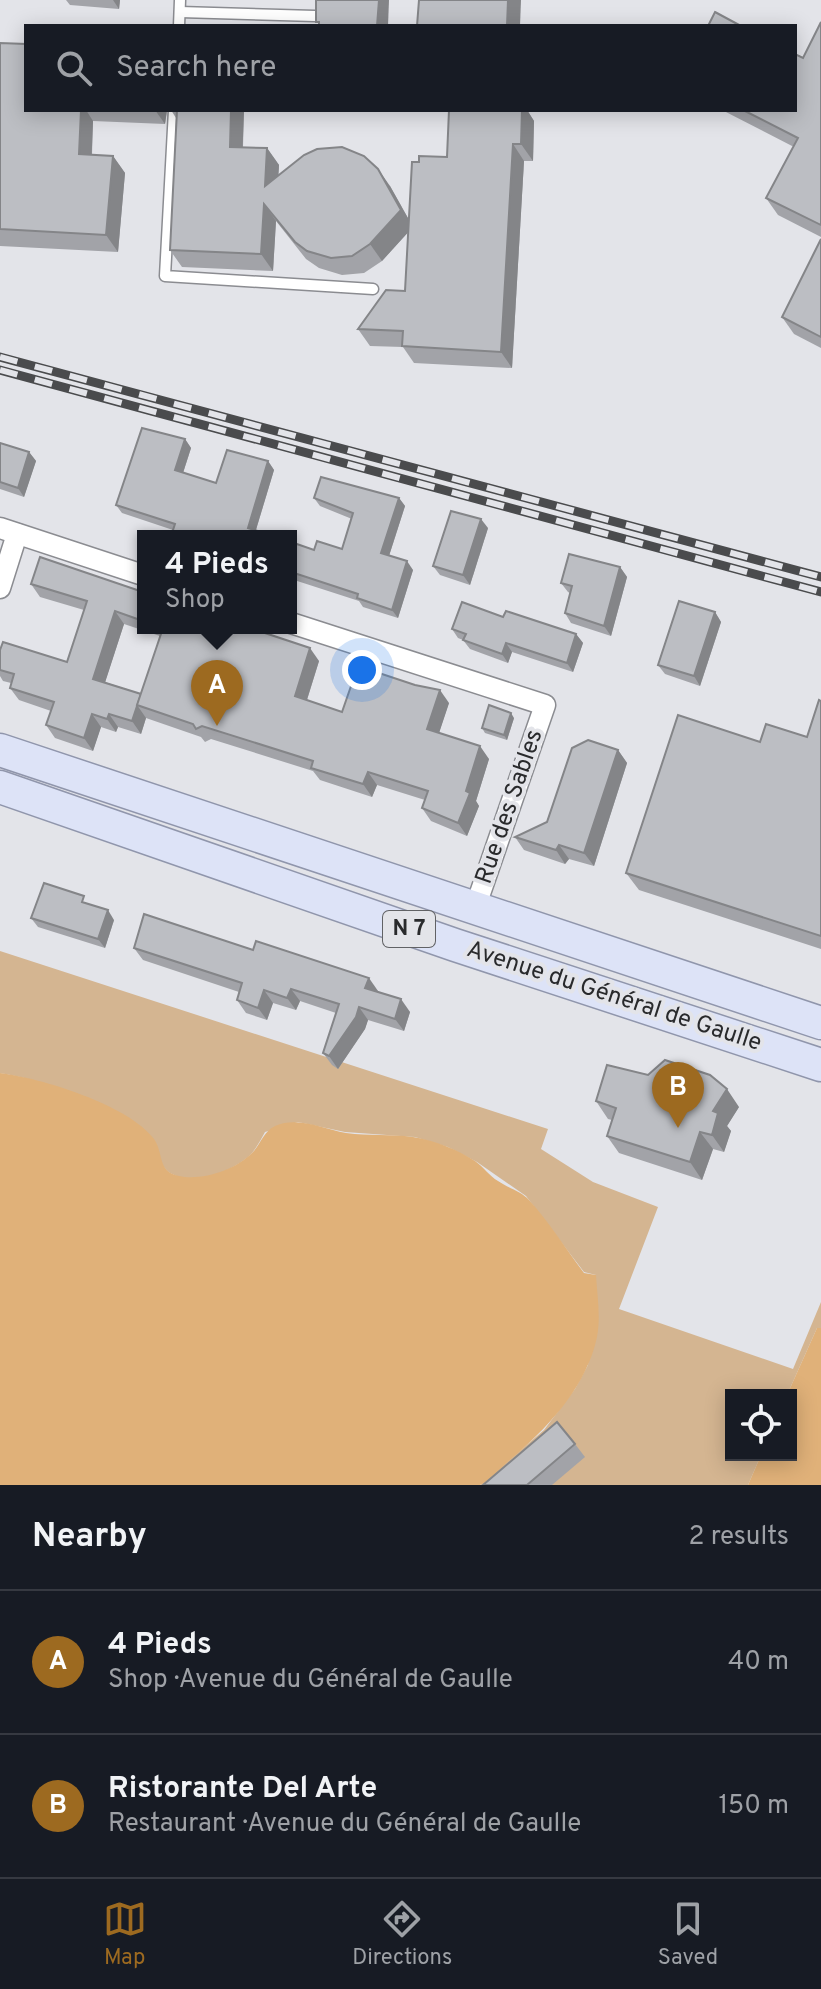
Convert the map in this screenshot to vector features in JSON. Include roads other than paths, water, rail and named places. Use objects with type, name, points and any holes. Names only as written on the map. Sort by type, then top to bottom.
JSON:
[{"type":"main road","name":"Avenue du Général de Gaulle","points":[[0,750],[821,1023]]},
{"type":"main road","name":"Avenue du Général de Gaulle","points":[[0,787],[455,945],[821,1065]]},
{"type":"street","points":[[0,588],[8,531],[137,573]]},
{"type":"street","name":"Rue des Sables","points":[[297,625],[545,705],[475,908]]},
{"type":"lane","points":[[179,24],[180,0]]},
{"type":"lane","points":[[180,12],[315,16]]},
{"type":"lane","points":[[174,112],[165,276],[373,289]]},
{"type":"railway","points":[[0,357],[821,577]]},
{"type":"railway","points":[[0,370],[821,592]]},
{"type":"place","name":"4 Pieds","points":[[217,726]]},
{"type":"place","name":"Ristorante Del Arte","points":[[678,1128]]}]
